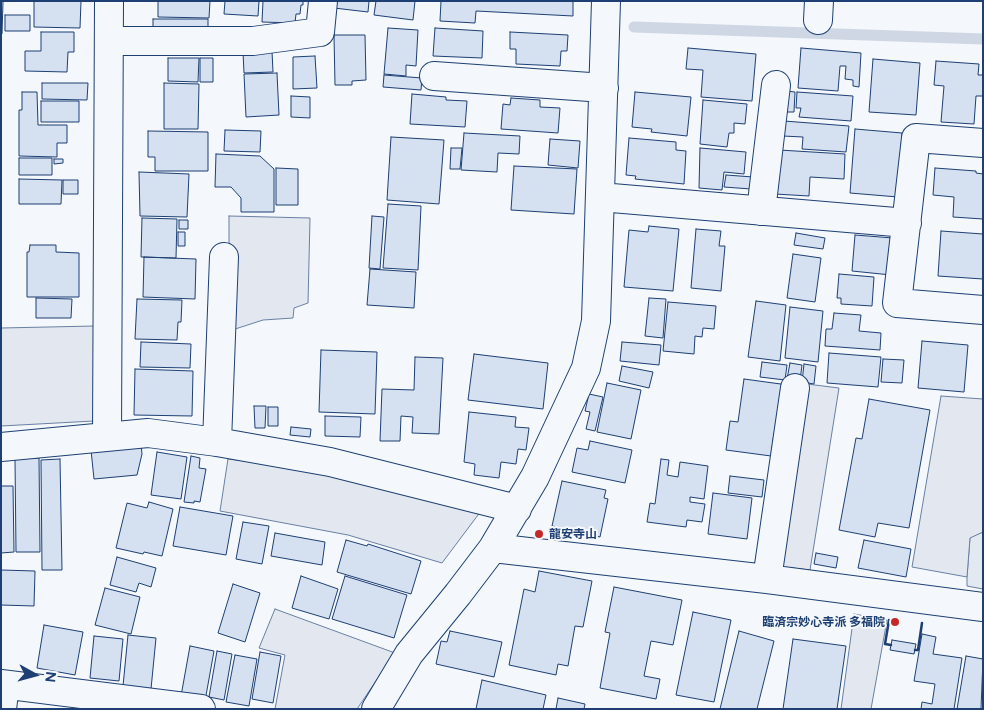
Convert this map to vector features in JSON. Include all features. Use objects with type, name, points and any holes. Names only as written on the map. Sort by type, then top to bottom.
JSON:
[{"type":"street","points":[[107,436],[109,1]]},
{"type":"street","points":[[109,41],[253,41],[320,32],[323,1]]},
{"type":"street","points":[[376,709],[409,654],[493,548],[535,477],[586,368],[596,321],[606,1]]},
{"type":"street","points":[[434,76],[604,88]]},
{"type":"street","points":[[761,211],[776,85]]},
{"type":"street","points":[[983,143],[916,138],[897,303],[983,310]]},
{"type":"street","points":[[600,197],[907,223]]},
{"type":"street","points":[[217,442],[224,257]]},
{"type":"street","points":[[767,579],[795,388]]},
{"type":"street","points":[[1,448],[148,432],[330,462],[517,509]]},
{"type":"street","points":[[493,548],[767,579],[983,607]]},
{"type":"street","points":[[3,692],[201,709]]},
{"type":"shaded area","points":[[229,216],[310,218],[308,303],[294,308],[293,318],[263,320],[229,331]]},
{"type":"shaded area","points":[[95,326],[94,421],[1,426],[1,328]]},
{"type":"shaded area","points":[[791,382],[839,388],[810,570],[758,564]]},
{"type":"shaded area","points":[[941,396],[983,399],[983,532],[970,538],[967,577],[912,567]]},
{"type":"shaded area","points":[[228,459],[305,468],[481,511],[442,563],[348,535],[220,511]]},
{"type":"shaded area","points":[[983,532],[983,589],[967,586],[967,577],[970,537]]},
{"type":"shaded area","points":[[275,609],[395,653],[357,709],[275,709],[285,655],[259,648]]},
{"type":"shaded area","points":[[854,614],[887,620],[871,709],[841,709]]},
{"type":"building","points":[[1,1],[3,1],[2,34],[1,34]]},
{"type":"building","points":[[34,1],[81,1],[80,28],[34,27]]},
{"type":"building","points":[[158,1],[210,1],[209,18],[158,17]]},
{"type":"building","points":[[225,1],[259,1],[258,16],[224,14]]},
{"type":"building","points":[[263,1],[303,1],[303,5],[301,5],[300,14],[296,14],[295,23],[262,22]]},
{"type":"building","points":[[335,1],[369,1],[368,12],[334,8]]},
{"type":"building","points":[[376,1],[415,1],[413,20],[374,15]]},
{"type":"building","points":[[441,1],[573,1],[573,16],[476,11],[475,23],[440,21]]},
{"type":"building","points":[[5,15],[30,15],[30,31],[5,31]]},
{"type":"building","points":[[153,19],[208,19],[208,35],[153,34]]},
{"type":"building","points":[[388,28],[418,30],[416,66],[406,65],[406,76],[384,74]]},
{"type":"building","points":[[435,28],[483,31],[482,58],[433,56]]},
{"type":"building","points":[[41,32],[74,32],[74,52],[68,52],[67,72],[25,71],[25,51],[41,51]]},
{"type":"building","points":[[510,32],[568,35],[567,51],[561,51],[560,66],[516,64],[516,49],[510,49]]},
{"type":"building","points":[[334,35],[365,35],[366,80],[352,81],[352,85],[335,85]]},
{"type":"building","points":[[688,48],[756,54],[752,101],[701,97],[703,70],[686,69]]},
{"type":"building","points":[[801,48],[861,53],[859,87],[853,86],[853,80],[845,79],[846,66],[840,66],[838,91],[798,88]]},
{"type":"building","points":[[272,51],[273,72],[244,73],[243,52]]},
{"type":"building","points":[[315,56],[317,88],[293,89],[293,57]]},
{"type":"building","points":[[168,58],[199,58],[198,82],[168,81]]},
{"type":"building","points":[[200,58],[213,58],[213,82],[200,82]]},
{"type":"building","points":[[873,59],[920,63],[916,115],[869,112]]},
{"type":"building","points":[[936,61],[979,64],[978,75],[983,75],[983,96],[976,96],[974,124],[941,122],[944,86],[934,85]]},
{"type":"building","points":[[277,73],[279,115],[246,117],[244,74]]},
{"type":"building","points":[[384,75],[422,78],[421,90],[383,87]]},
{"type":"building","points":[[42,83],[88,83],[87,100],[42,99]]},
{"type":"building","points":[[164,83],[199,84],[198,129],[164,129]]},
{"type":"building","points":[[786,91],[795,92],[794,112],[785,112]]},
{"type":"building","points":[[22,92],[37,92],[38,125],[67,125],[67,143],[57,143],[57,157],[19,156],[19,110],[22,110]]},
{"type":"building","points":[[635,92],[691,97],[687,136],[651,132],[652,129],[632,127]]},
{"type":"building","points":[[797,92],[853,96],[851,121],[799,117],[801,108],[796,108]]},
{"type":"building","points":[[412,94],[446,97],[446,100],[467,101],[465,127],[410,124]]},
{"type":"building","points":[[291,96],[310,97],[310,118],[291,117]]},
{"type":"building","points":[[511,98],[540,100],[540,107],[560,108],[558,133],[501,129],[503,104],[510,105]]},
{"type":"building","points":[[703,100],[747,104],[745,124],[734,123],[734,133],[729,133],[727,147],[700,144]]},
{"type":"building","points":[[41,101],[79,101],[79,122],[41,122]]},
{"type":"building","points":[[784,121],[849,126],[846,152],[802,149],[803,137],[783,136]]},
{"type":"building","points":[[855,129],[902,133],[898,197],[850,193]]},
{"type":"building","points":[[225,130],[261,131],[260,152],[224,151]]},
{"type":"building","points":[[148,131],[208,132],[208,171],[155,171],[155,157],[148,157]]},
{"type":"building","points":[[464,133],[520,136],[519,154],[498,153],[497,172],[461,170]]},
{"type":"building","points":[[391,137],[444,140],[439,204],[387,200]]},
{"type":"building","points":[[629,138],[676,142],[676,150],[686,151],[684,184],[635,179],[636,176],[626,175]]},
{"type":"building","points":[[550,139],[580,141],[578,168],[548,165]]},
{"type":"building","points":[[451,148],[462,148],[460,169],[450,169]]},
{"type":"building","points":[[700,148],[746,152],[744,174],[724,172],[722,190],[699,188]]},
{"type":"building","points":[[779,150],[845,154],[844,179],[810,177],[809,196],[775,194]]},
{"type":"building","points":[[216,154],[260,156],[274,169],[274,212],[241,212],[241,198],[231,187],[215,187]]},
{"type":"building","points":[[19,158],[52,158],[52,175],[19,175]]},
{"type":"building","points":[[54,159],[63,159],[63,163],[54,164]]},
{"type":"building","points":[[514,166],[577,169],[574,214],[511,210]]},
{"type":"building","points":[[276,168],[298,169],[298,205],[276,205]]},
{"type":"building","points":[[935,168],[976,171],[976,173],[983,174],[983,219],[953,217],[954,197],[933,195]]},
{"type":"building","points":[[139,172],[189,174],[187,217],[140,216]]},
{"type":"building","points":[[726,175],[753,177],[751,189],[724,187]]},
{"type":"building","points":[[19,179],[62,180],[61,204],[19,204]]},
{"type":"building","points":[[63,180],[78,180],[78,194],[63,194]]},
{"type":"building","points":[[388,204],[421,206],[418,270],[383,268]]},
{"type":"building","points":[[372,216],[384,217],[380,269],[369,268]]},
{"type":"building","points":[[142,218],[177,219],[176,258],[141,257]]},
{"type":"building","points":[[179,220],[188,220],[188,229],[179,229]]},
{"type":"building","points":[[649,226],[679,229],[673,291],[624,287],[629,230],[648,232]]},
{"type":"building","points":[[696,229],[721,231],[719,246],[725,246],[721,291],[691,288]]},
{"type":"building","points":[[941,231],[983,234],[983,279],[938,276]]},
{"type":"building","points":[[178,232],[185,232],[185,246],[178,246]]},
{"type":"building","points":[[796,233],[825,238],[823,249],[794,245]]},
{"type":"building","points":[[855,235],[893,238],[891,275],[852,271]]},
{"type":"building","points":[[30,245],[56,245],[56,252],[79,253],[79,297],[27,297],[27,252],[29,252]]},
{"type":"building","points":[[793,254],[821,258],[815,302],[787,298]]},
{"type":"building","points":[[144,257],[196,259],[195,299],[143,297]]},
{"type":"building","points":[[370,269],[416,272],[414,308],[367,305]]},
{"type":"building","points":[[839,274],[874,277],[872,306],[841,304],[841,298],[837,298]]},
{"type":"building","points":[[36,298],[72,299],[71,318],[36,318]]},
{"type":"building","points":[[649,298],[666,299],[663,338],[645,336]]},
{"type":"building","points":[[137,299],[182,300],[181,322],[178,322],[177,340],[135,339]]},
{"type":"building","points":[[756,301],[786,305],[780,361],[748,357]]},
{"type":"building","points":[[668,302],[716,306],[714,329],[703,328],[702,337],[695,336],[694,354],[663,351]]},
{"type":"building","points":[[790,307],[823,311],[818,362],[785,358]]},
{"type":"building","points":[[834,313],[861,315],[859,331],[881,333],[880,350],[825,346],[826,329],[832,329]]},
{"type":"building","points":[[922,341],[968,345],[964,392],[918,388]]},
{"type":"building","points":[[141,342],[191,344],[190,368],[140,367]]},
{"type":"building","points":[[622,342],[661,345],[659,365],[620,361]]},
{"type":"building","points":[[321,350],[377,352],[375,414],[319,412]]},
{"type":"building","points":[[829,353],[881,357],[878,387],[827,383]]},
{"type":"building","points":[[474,354],[548,363],[543,409],[468,400]]},
{"type":"building","points":[[415,357],[443,358],[439,434],[412,433],[413,417],[401,416],[400,441],[380,441],[382,389],[414,390]]},
{"type":"building","points":[[883,359],[904,360],[902,383],[881,382]]},
{"type":"building","points":[[762,362],[787,365],[785,380],[760,377]]},
{"type":"building","points":[[790,363],[802,365],[800,381],[787,379]]},
{"type":"building","points":[[804,364],[816,366],[814,384],[802,382]]},
{"type":"building","points":[[622,366],[653,372],[649,388],[619,381]]},
{"type":"building","points":[[135,369],[193,371],[192,416],[134,415]]},
{"type":"building","points":[[744,379],[788,385],[782,434],[774,433],[771,456],[726,450],[730,421],[738,422]]},
{"type":"building","points":[[607,383],[641,390],[631,439],[597,432]]},
{"type":"building","points":[[589,394],[603,397],[595,431],[586,429],[590,412],[585,411]]},
{"type":"building","points":[[869,399],[930,410],[909,528],[878,523],[875,537],[839,530],[856,438],[862,439]]},
{"type":"building","points":[[254,406],[266,406],[265,428],[255,428]]},
{"type":"building","points":[[268,407],[278,407],[278,426],[268,426]]},
{"type":"building","points":[[469,412],[516,417],[515,427],[529,428],[526,450],[518,449],[516,464],[501,462],[499,478],[474,475],[475,464],[464,462]]},
{"type":"building","points":[[325,416],[361,417],[360,437],[325,436]]},
{"type":"building","points":[[291,427],[311,429],[310,437],[290,435]]},
{"type":"building","points":[[590,441],[632,450],[625,483],[572,472],[577,448],[588,450]]},
{"type":"building","points":[[141,444],[142,454],[137,475],[94,479],[91,450]]},
{"type":"building","points":[[157,452],[187,457],[181,499],[151,495]]},
{"type":"building","points":[[191,456],[200,458],[199,468],[206,469],[200,502],[194,501],[194,503],[184,502]]},
{"type":"building","points":[[15,458],[39,458],[40,552],[16,552]]},
{"type":"building","points":[[60,459],[62,570],[42,570],[41,460]]},
{"type":"building","points":[[661,459],[669,460],[667,475],[678,477],[680,462],[708,466],[704,499],[690,497],[690,502],[705,504],[702,522],[687,520],[686,527],[647,522],[650,503],[655,504]]},
{"type":"building","points":[[730,476],[764,480],[762,497],[728,493]]},
{"type":"building","points":[[562,481],[606,490],[604,498],[608,499],[600,537],[552,526]]},
{"type":"building","points":[[1,486],[13,486],[14,552],[1,553]]},
{"type":"building","points":[[713,493],[752,498],[747,539],[708,534]]},
{"type":"building","points":[[149,502],[173,509],[162,556],[116,548],[127,503],[147,508]]},
{"type":"building","points":[[180,507],[233,516],[226,555],[173,546]]},
{"type":"building","points":[[243,522],[269,526],[262,564],[236,559]]},
{"type":"building","points":[[275,533],[325,542],[322,565],[271,556]]},
{"type":"building","points":[[346,540],[367,546],[368,544],[421,561],[411,594],[337,572]]},
{"type":"building","points":[[864,540],[911,549],[906,577],[858,568]]},
{"type":"building","points":[[816,553],[838,557],[836,568],[814,564]]},
{"type":"building","points":[[117,557],[156,568],[151,587],[139,583],[136,592],[110,585]]},
{"type":"building","points":[[1,570],[35,571],[34,606],[1,605]]},
{"type":"building","points":[[539,571],[592,581],[583,627],[575,626],[568,666],[558,664],[556,675],[509,665],[524,589],[535,592]]},
{"type":"building","points":[[301,576],[338,589],[329,619],[292,608]]},
{"type":"building","points":[[345,576],[407,595],[394,638],[332,619]]},
{"type":"building","points":[[233,584],[260,593],[245,642],[218,633]]},
{"type":"building","points":[[614,587],[682,600],[673,645],[651,641],[644,676],[660,679],[656,699],[600,688],[610,633],[605,632]]},
{"type":"building","points":[[105,588],[140,597],[131,634],[95,625]]},
{"type":"building","points":[[693,612],[731,620],[714,702],[676,695]]},
{"type":"building","points":[[44,625],[83,632],[75,675],[37,668]]},
{"type":"building","points":[[450,631],[502,642],[494,677],[436,664],[441,641],[447,642]]},
{"type":"building","points":[[739,631],[774,641],[757,709],[720,709]]},
{"type":"building","points":[[922,634],[936,637],[933,654],[962,658],[954,709],[921,709],[922,702],[932,704],[935,684],[914,681]]},
{"type":"building","points":[[128,635],[156,638],[151,689],[123,686]]},
{"type":"building","points":[[94,636],[123,639],[119,681],[90,678]]},
{"type":"building","points":[[793,639],[846,646],[837,709],[783,709]]},
{"type":"building","points":[[892,640],[916,644],[914,654],[890,650]]},
{"type":"building","points":[[190,646],[214,651],[205,701],[181,696]]},
{"type":"building","points":[[217,651],[232,654],[224,700],[209,697]]},
{"type":"building","points":[[260,652],[281,656],[273,703],[252,699]]},
{"type":"building","points":[[235,655],[257,659],[249,706],[226,702]]},
{"type":"building","points":[[966,656],[983,659],[981,709],[957,709]]},
{"type":"building","points":[[482,680],[546,695],[543,709],[476,709]]},
{"type":"building","points":[[558,698],[585,704],[584,709],[556,709]]},
{"type":"waterway","points":[[634,27],[983,39]]},
{"type":"wall","points":[[889,620],[885,644],[891,645]]},
{"type":"wall","points":[[915,650],[918,650],[922,623]]},
{"type":"place","name":"龍安寺山","points":[[539,534]]},
{"type":"place","name":"臨済宗妙心寺派 多福院","points":[[895,622]]}]
